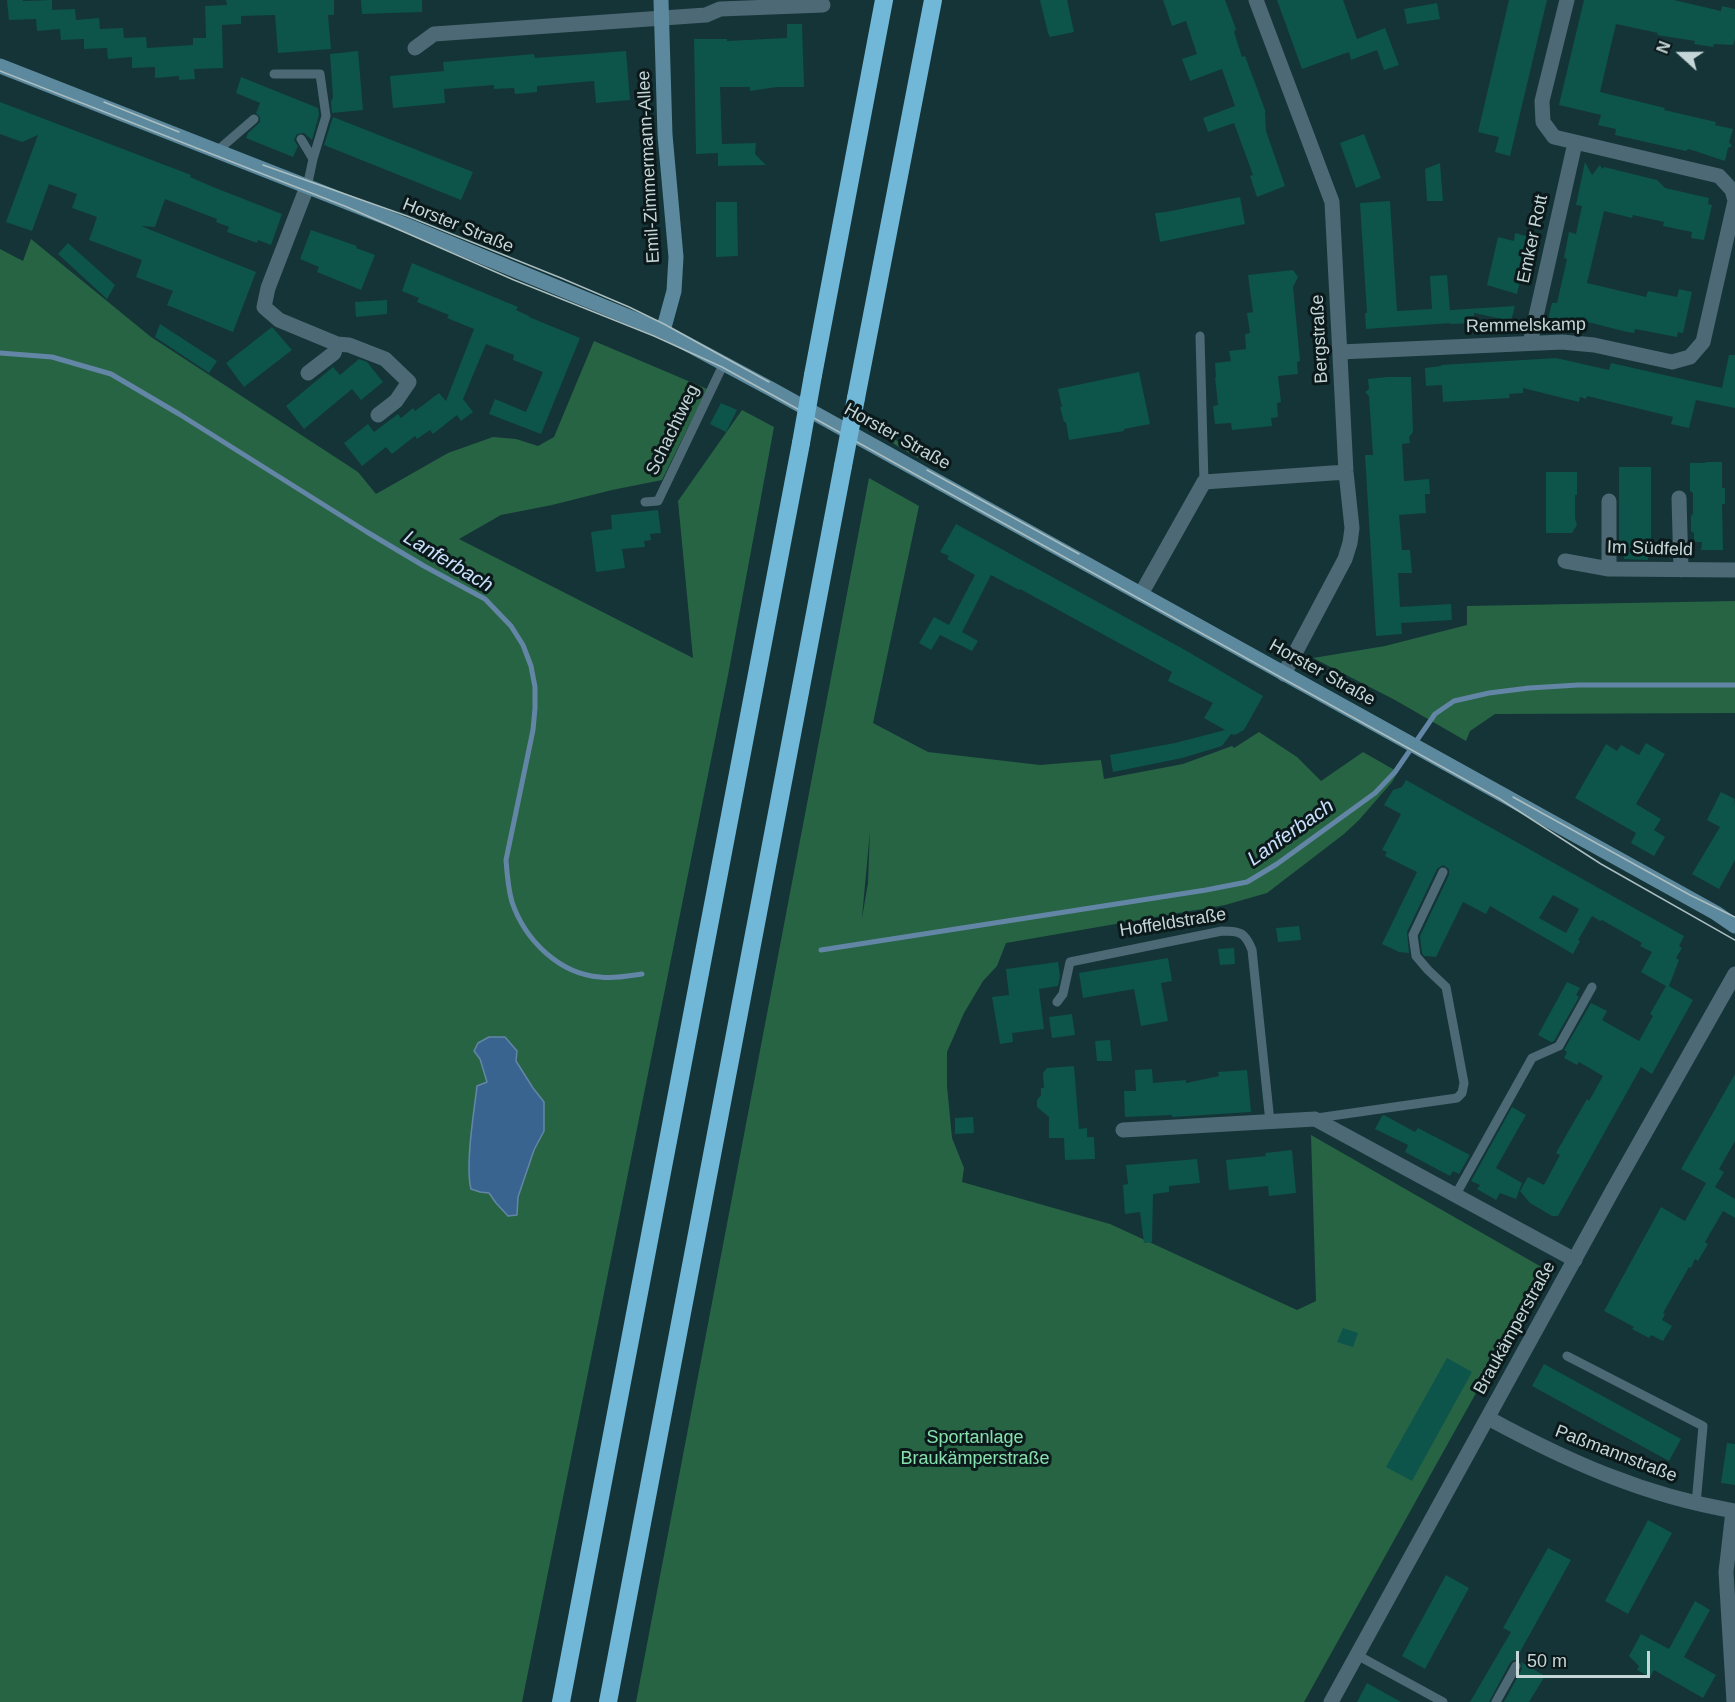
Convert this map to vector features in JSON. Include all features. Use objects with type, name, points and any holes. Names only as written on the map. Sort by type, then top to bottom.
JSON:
[{"type":"highway","points":[[561,1702],[884,0]]},
{"type":"highway","points":[[608,1702],[933,0]]},
{"type":"main road","name":"Emil-Zimmermann-Allee","points":[[661,0],[665,135],[676,256],[674,291],[663,331]]},
{"type":"main road","name":"Horster Straße","points":[[0,66],[408,226],[663,331],[1141,594],[1735,926]]},
{"type":"street","name":"Bergstraße","points":[[1256,0],[1332,202],[1346,472],[1352,528],[1345,559],[1284,674]]},
{"type":"street","name":"Remmelskamp","points":[[1340,352],[1562,342],[1594,345],[1672,362],[1690,357],[1703,342],[1734,192],[1719,176],[1554,137],[1543,122],[1542,101],[1567,0]]},
{"type":"street","points":[[415,48],[434,34],[706,15],[720,9],[823,6]]},
{"type":"street","name":"Emker Rott","points":[[1530,343],[1575,143]]},
{"type":"street","points":[[307,187],[268,288],[264,307],[279,320],[337,344],[349,345],[386,359],[409,382],[396,401],[378,415]]},
{"type":"street","points":[[308,373],[334,353],[337,344]]},
{"type":"street","points":[[1141,594],[1204,482],[1346,472]]},
{"type":"street","points":[[1679,498],[1680,570]]},
{"type":"street","points":[[1609,501],[1609,569]]},
{"type":"street","name":"Im Südfeld","points":[[1565,561],[1609,569],[1735,570]]},
{"type":"street","name":"Braukämperstraße","points":[[1331,1702],[1735,974]]},
{"type":"street","points":[[1123,1130],[1315,1119],[1575,1260]]},
{"type":"street","name":"Paßmannstraße","points":[[1488,1418],[1559,1455],[1646,1490],[1696,1504],[1734,1511]]},
{"type":"street","points":[[1734,1511],[1726,1572],[1734,1702]]},
{"type":"lane","points":[[274,74],[320,74],[326,117],[307,187]]},
{"type":"lane","points":[[217,151],[254,119]]},
{"type":"lane","points":[[301,139],[313,159]]},
{"type":"lane","points":[[1200,336],[1204,482]]},
{"type":"lane","name":"Schachtweg","points":[[645,502],[658,501],[724,363]]},
{"type":"lane","points":[[1315,1119],[1457,1098],[1462,1093],[1464,1083],[1446,987],[1416,956],[1413,935],[1443,872]]},
{"type":"lane","name":"Hoffeldstraße","points":[[1057,1002],[1064,994],[1070,962],[1222,931],[1237,931],[1248,938],[1252,950],[1270,1122]]},
{"type":"lane","points":[[1455,1196],[1532,1058],[1560,1046],[1592,987]]},
{"type":"lane","points":[[1567,1356],[1703,1425],[1696,1504]]},
{"type":"lane","points":[[1357,1655],[1443,1702]]},
{"type":"lane","points":[[1496,1702],[1516,1666]]},
{"type":"green space","points":[[31,239],[151,337],[358,472],[376,494],[448,453],[493,437],[516,439],[538,446],[554,437],[594,341],[707,389],[662,480],[501,515],[459,539],[693,658],[678,501],[742,410],[774,427],[728,675],[522,1702],[0,1702],[0,249],[23,261]]},
{"type":"green space","points":[[880,431],[932,461],[927,463],[908,453]]},
{"type":"green space","name":"Sportanlage Braukämperstraße","points":[[869,478],[919,506],[873,723],[928,752],[1040,765],[1101,760],[1104,779],[1183,764],[1232,746],[1234,748],[1259,732],[1297,757],[1321,781],[1363,752],[1398,772],[1359,820],[1344,834],[1267,893],[1225,905],[1006,943],[997,966],[983,981],[964,1013],[947,1052],[947,1086],[952,1138],[964,1168],[962,1182],[1110,1224],[1297,1310],[1316,1301],[1311,1135],[1545,1269],[1304,1702],[636,1702]],"holes":[[[870,831],[868,883],[862,918]]]},
{"type":"green space","points":[[1735,601],[1735,713],[1495,714],[1470,731],[1466,741],[1395,700],[1313,658],[1385,646],[1467,625],[1467,606]]},
{"type":"water","points":[[489,1037],[505,1037],[517,1051],[516,1061],[544,1102],[544,1131],[534,1150],[518,1197],[517,1215],[508,1216],[489,1193],[471,1189],[469,1179],[477,1086],[487,1082],[480,1059],[474,1051],[478,1043]]},
{"type":"building","points":[[7,0],[52,0],[52,10],[75,9],[76,20],[99,18],[100,29],[123,28],[124,38],[146,37],[147,48],[193,45],[193,38],[206,38],[205,6],[227,5],[226,0],[334,0],[334,15],[328,15],[331,49],[278,53],[275,15],[241,16],[241,24],[222,25],[223,68],[194,69],[195,79],[179,80],[179,76],[155,78],[155,67],[132,68],[132,57],[108,59],[107,48],[84,49],[84,39],[61,40],[60,29],[37,31],[36,19],[9,20]]},
{"type":"building","points":[[361,0],[422,0],[422,12],[362,14]]},
{"type":"building","points":[[1040,0],[1067,0],[1074,32],[1050,37]]},
{"type":"building","points":[[1163,0],[1225,0],[1236,29],[1234,32],[1242,57],[1245,56],[1265,110],[1266,131],[1285,186],[1257,197],[1250,176],[1253,175],[1234,123],[1208,132],[1203,118],[1235,106],[1222,69],[1190,81],[1182,59],[1197,54],[1186,21],[1172,26]]},
{"type":"building","points":[[1277,0],[1343,0],[1357,39],[1385,28],[1399,65],[1384,70],[1377,50],[1351,60],[1349,52],[1302,69]]},
{"type":"building","points":[[1509,0],[1547,0],[1510,156],[1495,152],[1499,137],[1478,132]]},
{"type":"building","points":[[1584,0],[1674,0],[1721,11],[1722,6],[1735,9],[1733,45],[1714,44],[1713,47],[1694,44],[1695,41],[1657,35],[1658,33],[1616,24],[1600,92],[1716,122],[1715,125],[1733,129],[1729,142],[1732,146],[1728,148],[1725,161],[1688,149],[1686,151],[1615,135],[1616,129],[1598,125],[1601,115],[1559,105]]},
{"type":"building","points":[[1437,3],[1440,19],[1407,24],[1404,9]]},
{"type":"building","points":[[787,24],[802,24],[804,87],[777,87],[750,91],[750,87],[720,87],[722,144],[756,143],[755,154],[766,165],[718,166],[718,153],[696,154],[694,39],[727,39],[727,41],[787,38]]},
{"type":"building","points":[[358,51],[363,110],[332,113],[330,54]]},
{"type":"building","points":[[626,51],[630,100],[596,103],[594,81],[537,86],[537,92],[515,94],[514,88],[494,89],[494,85],[444,89],[445,103],[393,108],[390,76],[444,71],[443,62],[534,54],[535,58]]},
{"type":"building","points":[[241,77],[318,108],[319,115],[312,140],[304,133],[297,134],[294,140],[298,146],[293,157],[246,138],[260,122],[260,117],[256,113],[260,103],[236,93]]},
{"type":"building","points":[[0,102],[191,175],[190,177],[213,187],[282,214],[271,245],[258,240],[257,243],[227,232],[229,227],[216,222],[217,219],[165,199],[155,227],[141,226],[256,272],[233,332],[167,305],[173,291],[136,277],[142,260],[89,240],[97,217],[72,208],[77,194],[49,184],[32,231],[6,222],[38,135],[22,142],[0,134]]},
{"type":"building","points":[[333,117],[473,172],[461,200],[324,145]]},
{"type":"building","points":[[1364,134],[1381,178],[1356,188],[1340,143]]},
{"type":"building","points":[[1585,162],[1592,175],[1600,165],[1602,169],[1604,167],[1657,180],[1665,188],[1709,198],[1708,204],[1712,205],[1704,240],[1691,238],[1692,232],[1663,226],[1664,222],[1633,215],[1632,218],[1604,211],[1587,283],[1646,297],[1648,291],[1677,297],[1679,289],[1692,292],[1683,333],[1678,332],[1677,337],[1635,329],[1634,333],[1627,332],[1576,319],[1575,324],[1548,319],[1552,303],[1557,303],[1567,259],[1564,258],[1569,232],[1576,234],[1582,206],[1576,205]]},
{"type":"building","points":[[1440,163],[1443,201],[1427,201],[1425,169]]},
{"type":"building","points":[[1240,197],[1245,224],[1160,242],[1155,213]]},
{"type":"building","points":[[1390,201],[1397,311],[1432,309],[1430,276],[1447,275],[1451,323],[1366,329],[1360,203]]},
{"type":"building","points":[[716,202],[737,202],[738,256],[716,257]]},
{"type":"building","points":[[311,230],[357,246],[356,248],[375,255],[361,290],[317,272],[319,267],[300,259]]},
{"type":"building","points":[[1515,233],[1530,237],[1517,294],[1487,285],[1498,237],[1514,241]]},
{"type":"building","points":[[68,243],[115,285],[107,299],[58,254]]},
{"type":"building","points":[[412,263],[518,307],[516,310],[529,317],[580,338],[541,434],[489,414],[495,399],[526,412],[543,372],[513,360],[514,355],[486,344],[463,399],[473,412],[461,421],[457,415],[433,434],[430,430],[417,439],[415,436],[392,454],[386,447],[362,466],[344,443],[368,424],[374,432],[398,414],[401,418],[413,408],[415,411],[439,393],[446,401],[474,329],[447,318],[449,315],[417,302],[419,298],[402,291]]},
{"type":"building","points":[[1293,270],[1298,277],[1293,287],[1300,361],[1297,362],[1298,374],[1278,376],[1281,402],[1277,403],[1278,417],[1271,418],[1272,426],[1232,430],[1231,423],[1215,424],[1213,406],[1218,405],[1215,363],[1231,361],[1229,351],[1246,349],[1245,334],[1250,333],[1247,313],[1253,312],[1248,275]]},
{"type":"building","points":[[387,300],[387,314],[356,317],[355,302]]},
{"type":"building","points":[[1515,306],[1511,321],[1474,313],[1474,323],[1451,324],[1450,310]]},
{"type":"building","points":[[160,324],[217,361],[209,373],[155,337]]},
{"type":"building","points":[[272,327],[292,350],[244,387],[226,363]]},
{"type":"building","points":[[1729,355],[1735,355],[1735,408],[1696,400],[1689,428],[1671,424],[1673,417],[1587,396],[1586,399],[1580,397],[1579,402],[1523,388],[1523,393],[1509,394],[1510,398],[1443,402],[1442,385],[1426,386],[1425,368],[1556,358],[1609,370],[1611,363],[1722,388]]},
{"type":"building","points":[[359,359],[367,362],[383,382],[361,400],[352,389],[304,429],[286,406],[333,367],[340,375]]},
{"type":"building","points":[[1139,372],[1150,424],[1124,429],[1124,431],[1069,440],[1066,422],[1064,422],[1060,407],[1062,407],[1058,389]]},
{"type":"building","points":[[1411,377],[1413,432],[1409,437],[1410,443],[1402,444],[1404,481],[1429,479],[1430,494],[1425,494],[1426,513],[1399,515],[1402,550],[1410,550],[1412,573],[1398,573],[1400,607],[1451,604],[1452,620],[1401,623],[1402,634],[1376,636],[1365,455],[1373,455],[1369,396],[1365,392],[1369,389],[1368,379]]},
{"type":"building","points":[[721,403],[737,410],[726,432],[710,424]]},
{"type":"building","points":[[1722,462],[1722,488],[1725,488],[1725,504],[1722,504],[1723,550],[1701,550],[1702,542],[1694,542],[1694,533],[1691,531],[1693,493],[1690,491],[1690,463]]},
{"type":"building","points":[[1619,467],[1651,467],[1651,541],[1648,541],[1648,560],[1624,559],[1624,541],[1619,541]]},
{"type":"building","points":[[1546,472],[1577,472],[1575,518],[1577,525],[1572,533],[1546,533]]},
{"type":"building","points":[[658,510],[661,533],[650,534],[651,540],[644,541],[645,547],[622,549],[625,568],[596,572],[591,532],[612,529],[611,515]]},
{"type":"building","points":[[956,524],[1185,650],[1263,696],[1244,730],[1235,735],[1231,734],[1222,746],[1182,758],[1113,772],[1110,755],[1175,743],[1225,730],[1204,718],[1213,703],[1168,681],[1172,672],[991,575],[962,632],[978,641],[972,651],[940,635],[931,650],[919,643],[934,617],[949,625],[975,575],[947,559],[949,556],[940,552]]},
{"type":"building","points":[[1646,743],[1665,754],[1636,804],[1661,819],[1654,830],[1665,837],[1654,856],[1631,843],[1636,833],[1575,798],[1606,744],[1617,751],[1621,745],[1639,755]]},
{"type":"building","points":[[1406,780],[1684,936],[1679,946],[1682,948],[1676,958],[1679,960],[1669,986],[1693,1000],[1652,1074],[1641,1067],[1558,1216],[1552,1216],[1530,1203],[1520,1191],[1528,1177],[1544,1185],[1560,1155],[1556,1153],[1603,1076],[1579,1062],[1577,1065],[1564,1058],[1567,1052],[1564,1050],[1591,1003],[1607,1011],[1602,1020],[1639,1041],[1653,1016],[1650,1014],[1666,986],[1641,972],[1652,952],[1640,946],[1642,943],[1592,916],[1573,954],[1490,906],[1486,914],[1463,902],[1436,957],[1424,956],[1420,936],[1449,875],[1449,869],[1443,865],[1437,869],[1407,932],[1409,953],[1399,952],[1382,944],[1417,872],[1385,856],[1387,852],[1382,850],[1401,814],[1384,805],[1393,790],[1402,787]],"holes":[[[1553,895],[1579,909],[1566,933],[1539,918]]]},
{"type":"building","points":[[1721,792],[1735,799],[1732,807],[1735,801],[1735,860],[1719,889],[1692,874],[1720,827],[1707,820]]},
{"type":"building","points":[[1299,926],[1301,940],[1278,942],[1276,928]]},
{"type":"building","points":[[1234,948],[1235,964],[1220,965],[1218,949]]},
{"type":"building","points":[[1168,958],[1172,981],[1161,983],[1168,1021],[1141,1026],[1134,989],[1083,998],[1079,973]]},
{"type":"building","points":[[1058,962],[1060,976],[1058,986],[1039,989],[1044,1029],[1012,1033],[1013,1042],[1000,1044],[992,997],[1009,995],[1006,969]]},
{"type":"building","points":[[1567,982],[1580,988],[1576,995],[1579,997],[1554,1041],[1551,1042],[1538,1035]]},
{"type":"building","points":[[1072,1014],[1075,1035],[1052,1038],[1049,1017]]},
{"type":"building","points":[[1110,1040],[1112,1061],[1097,1061],[1095,1041]]},
{"type":"building","points":[[1074,1066],[1079,1129],[1087,1128],[1087,1137],[1094,1137],[1095,1159],[1065,1160],[1064,1138],[1049,1138],[1049,1117],[1037,1107],[1041,1088],[1044,1088],[1043,1073],[1047,1068]]},
{"type":"building","points":[[1152,1069],[1153,1083],[1186,1080],[1186,1083],[1219,1076],[1218,1072],[1247,1070],[1251,1112],[1172,1117],[1172,1115],[1125,1117],[1124,1091],[1136,1091],[1135,1070]]},
{"type":"building","points":[[1735,1074],[1735,1141],[1719,1169],[1724,1172],[1715,1187],[1735,1199],[1735,1218],[1723,1211],[1705,1242],[1708,1244],[1698,1261],[1695,1259],[1691,1268],[1689,1267],[1663,1313],[1665,1314],[1662,1320],[1672,1326],[1663,1341],[1651,1335],[1649,1338],[1604,1311],[1661,1207],[1685,1221],[1706,1183],[1681,1169]]},
{"type":"building","points":[[1512,1107],[1526,1115],[1496,1168],[1522,1183],[1516,1199],[1500,1193],[1496,1200],[1477,1189],[1480,1185],[1471,1181]]},
{"type":"building","points":[[1384,1115],[1415,1132],[1418,1128],[1470,1155],[1459,1174],[1453,1171],[1450,1176],[1405,1152],[1408,1145],[1375,1129]]},
{"type":"building","points":[[973,1117],[974,1133],[955,1134],[955,1118]]},
{"type":"building","points":[[1292,1150],[1296,1193],[1269,1196],[1268,1186],[1229,1190],[1226,1160],[1266,1156],[1265,1153]]},
{"type":"building","points":[[1197,1159],[1200,1183],[1169,1186],[1169,1192],[1153,1194],[1152,1242],[1144,1243],[1140,1212],[1125,1214],[1123,1185],[1128,1184],[1126,1165]]},
{"type":"building","points":[[1343,1328],[1358,1333],[1353,1347],[1337,1342]]},
{"type":"building","points":[[1447,1358],[1472,1372],[1412,1481],[1386,1467]]},
{"type":"building","points":[[1544,1364],[1681,1439],[1669,1461],[1532,1386]]},
{"type":"building","points":[[1727,1443],[1735,1444],[1735,1485],[1721,1483]]},
{"type":"building","points":[[1648,1520],[1672,1533],[1628,1614],[1605,1601]]},
{"type":"building","points":[[1548,1548],[1571,1560],[1516,1659],[1518,1660],[1510,1663],[1489,1702],[1470,1702],[1511,1632],[1503,1628]]},
{"type":"building","points":[[1446,1575],[1469,1588],[1425,1669],[1402,1656]]},
{"type":"building","points":[[1695,1601],[1710,1610],[1684,1657],[1716,1675],[1703,1698],[1654,1670],[1650,1677],[1637,1670],[1639,1666],[1629,1656],[1641,1634],[1669,1649]]},
{"type":"building","points":[[1521,1662],[1545,1676],[1529,1702],[1504,1702],[1522,1669]]},
{"type":"building","points":[[1367,1683],[1401,1702],[1357,1702]]},
{"type":"waterway","name":"Lanferbach","points":[[0,353],[52,357],[111,374],[367,532],[485,599],[511,626],[523,645],[531,666],[535,687],[533,730],[506,860],[512,902],[525,929],[535,942],[558,962],[585,974],[605,978],[642,974]]},
{"type":"waterway","name":"Lanferbach","points":[[821,950],[1247,882],[1277,864],[1375,793],[1395,772],[1435,714],[1454,701],[1489,693],[1578,685],[1735,685]]},
{"type":"tram line","points":[[0,71],[347,207],[514,280],[654,336],[722,367],[1500,799],[1601,864],[1735,940]]},
{"type":"tram line","points":[[104,102],[179,132]]},
{"type":"tram line","points":[[263,165],[407,216],[629,307],[769,382]]},
{"type":"tram line","points":[[927,470],[1079,554]]},
{"type":"tram line","points":[[1513,797],[1690,895],[1735,917]]}]
